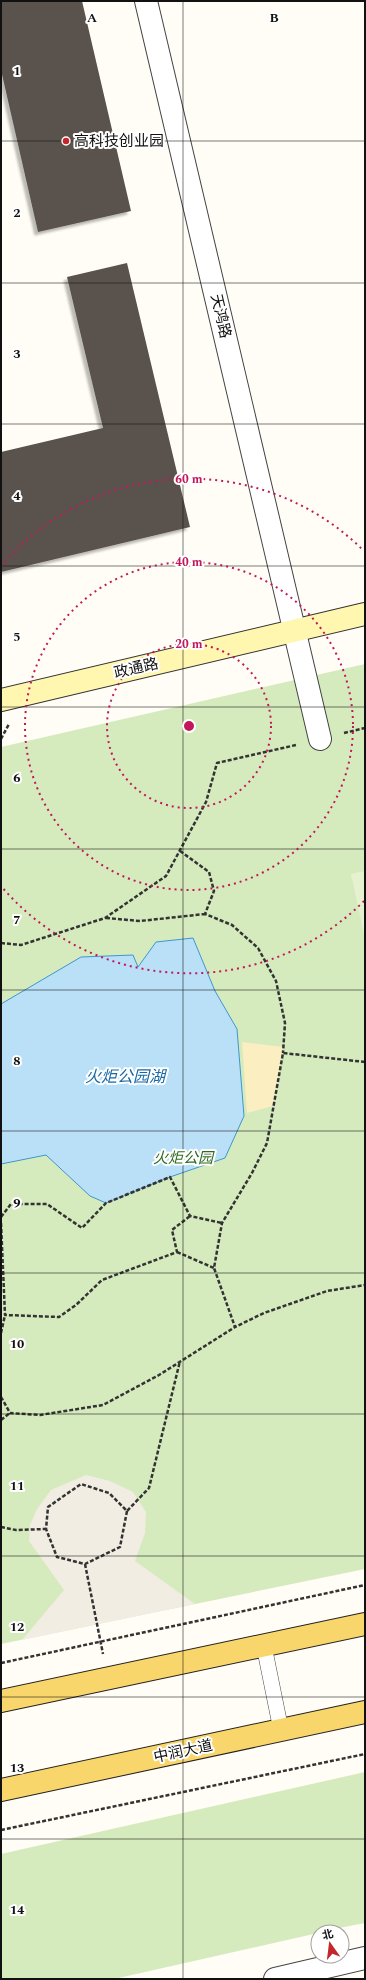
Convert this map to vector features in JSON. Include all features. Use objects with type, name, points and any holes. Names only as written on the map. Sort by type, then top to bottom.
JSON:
[{"type":"main road","points":[[1,1702],[365,1624]]},
{"type":"main road","name":"中润大道","points":[[1,1790],[365,1712]]},
{"type":"street","name":"天鸿路","points":[[146,1],[296,630],[320,739]]},
{"type":"street","name":"政通路","points":[[1,700],[365,614]]},
{"type":"street","points":[[275,1979],[365,1958]]},
{"type":"lane","points":[[264,1646],[281,1730]]},
{"type":"path","points":[[1,943],[21,945],[105,918],[166,876],[206,802],[217,763],[365,728]]},
{"type":"path","points":[[180,851],[209,872],[214,891],[205,914]]},
{"type":"path","points":[[105,918],[140,921],[205,914],[232,925],[258,948],[276,981],[285,1023],[283,1053],[267,1143],[252,1173],[222,1224],[214,1268],[235,1328]]},
{"type":"path","points":[[283,1053],[353,1062],[365,1062]]},
{"type":"path","points":[[1,1217],[11,1204],[47,1204],[82,1228],[106,1203],[170,1177],[190,1216],[222,1224]]},
{"type":"path","points":[[178,1252],[172,1230],[190,1216]]},
{"type":"path","points":[[1,1223],[5,1315],[1,1334]]},
{"type":"path","points":[[5,1315],[59,1317],[76,1304],[102,1280],[178,1252],[214,1268]]},
{"type":"path","points":[[1,1420],[10,1413],[40,1415],[103,1404],[159,1375],[235,1328],[264,1313],[327,1291],[365,1285]]},
{"type":"path","points":[[127,1511],[109,1493],[81,1484],[48,1508],[46,1529],[57,1557],[85,1564],[120,1548],[127,1511],[149,1488],[180,1361]]},
{"type":"path","points":[[1,1396],[10,1413]]},
{"type":"path","points":[[1,1527],[16,1530],[46,1529]]},
{"type":"path","points":[[85,1564],[109,1678]]},
{"type":"path","points":[[1,1663],[365,1585]]},
{"type":"path","points":[[1,1830],[365,1754]]},
{"type":"green space","name":"火炬公园","points":[[365,664],[365,1569],[1,1644],[1,747]]},
{"type":"green space","points":[[365,871],[365,939],[351,874]]},
{"type":"green space","points":[[365,1772],[365,1923],[350,1926],[350,1924],[310,1924],[310,1935],[114,1979],[1,1979],[1,1854]]},
{"type":"sand","points":[[242,1042],[283,1047],[273,1106],[247,1113]]},
{"type":"shaded area","points":[[86,1475],[110,1481],[133,1492],[146,1512],[145,1533],[135,1561],[195,1604],[22,1640],[64,1590],[29,1541],[30,1525],[37,1509],[51,1490]]},
{"type":"water","name":"火炬公园湖","points":[[193,938],[215,991],[237,1029],[244,1116],[225,1158],[170,1177],[106,1203],[90,1196],[46,1155],[1,1164],[1,1004],[81,957],[133,955],[138,967],[156,942]]},
{"type":"building","name":"高科技创业园","points":[[1,1],[82,1],[131,211],[38,232],[1,70]]},
{"type":"building","points":[[127,263],[190,527],[1,572],[1,452],[103,428],[67,277]]},
{"type":"place","name":"高科技创业园","points":[[66,141]]}]
